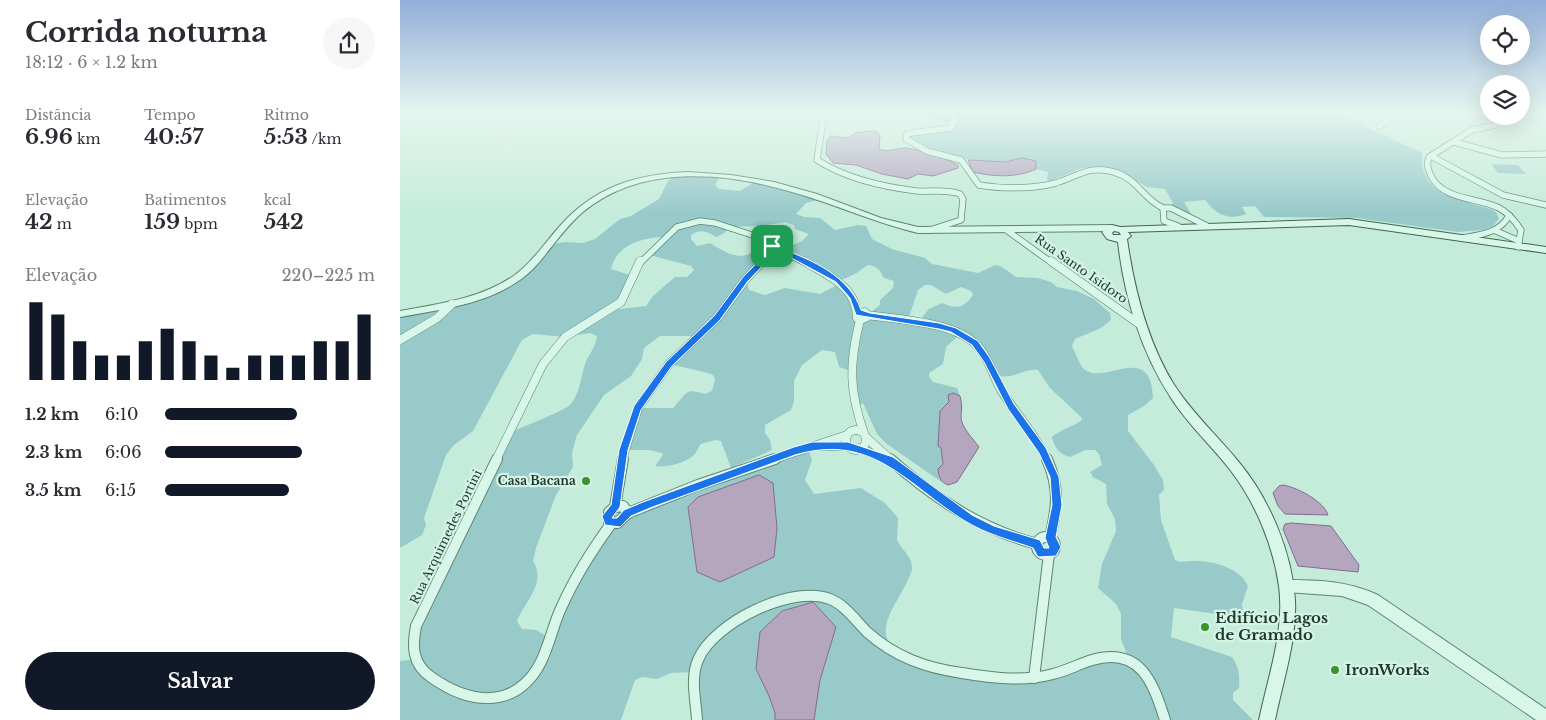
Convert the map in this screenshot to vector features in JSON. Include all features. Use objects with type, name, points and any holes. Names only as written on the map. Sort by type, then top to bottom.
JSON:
[{"type":"main road","points":[[1117,234],[1161,224],[1207,226],[1349,222],[1518,244],[1546,250]]},
{"type":"main road","points":[[1117,234],[1161,224]]},
{"type":"main road","points":[[1117,234],[1154,358],[1170,387],[1236,468],[1256,499],[1273,540],[1286,586],[1286,621],[1267,720]]},
{"type":"street","points":[[819,146],[817,160],[827,167],[900,188],[949,191],[960,194],[963,202],[961,220],[955,224],[935,226],[930,230]]},
{"type":"street","points":[[918,146],[927,151],[960,160],[978,185],[989,187],[1051,184],[1081,171],[1102,170],[1129,178],[1142,189],[1153,203],[1163,208],[1172,208],[1207,226]]},
{"type":"street","points":[[1448,146],[1431,156],[1427,164],[1431,178],[1438,186],[1451,194],[1494,205],[1509,215],[1521,230],[1518,244],[1496,231]]},
{"type":"street","points":[[1467,146],[1502,155],[1546,154]]},
{"type":"street","points":[[1431,156],[1503,195],[1546,205]]},
{"type":"street","points":[[400,314],[452,304],[488,293],[513,280],[536,260],[564,226],[581,210],[614,189],[646,178],[699,174],[776,185],[815,196],[888,223],[930,230],[1090,228],[1117,234]]},
{"type":"street","points":[[1161,224],[1163,208]]},
{"type":"street","points":[[1462,238],[1496,231],[1508,220],[1509,215]]},
{"type":"street","name":"Rua Arquimedes Portini","points":[[611,524],[574,579],[556,617],[538,668],[528,682],[515,693],[495,699],[467,695],[447,688],[425,672],[416,660],[412,647],[416,626],[543,364],[566,337],[616,307],[625,296],[637,267],[646,254],[677,227],[690,222],[707,221],[730,226],[771,250]]},
{"type":"street","name":"Rua Santo Isidoro","points":[[1005,229],[1144,328]]},
{"type":"street","points":[[865,435],[850,433],[698,485],[628,513],[620,522],[611,524],[607,516],[615,507],[624,450],[638,408],[669,364],[717,318],[746,279],[771,250],[779,250],[797,257],[839,281],[853,297],[862,316],[850,371],[850,389],[865,435],[890,460],[969,518],[992,530],[1037,544],[1042,553],[1049,554]]},
{"type":"street","points":[[400,340],[437,318],[452,304]]},
{"type":"street","points":[[862,316],[918,322],[953,330],[970,339],[982,351],[1001,390],[1043,451],[1055,477],[1057,505],[1050,538],[1056,547],[1049,554],[1034,678]]},
{"type":"street","points":[[848,446],[845,441],[850,433],[855,408]]},
{"type":"street","points":[[858,448],[864,444],[865,435]]},
{"type":"street","points":[[812,446],[848,446],[890,460]]},
{"type":"street","points":[[615,507],[623,506],[628,513]]},
{"type":"street","points":[[1037,544],[1040,538],[1050,538]]},
{"type":"street","points":[[1286,586],[1339,588],[1357,591],[1546,718]]},
{"type":"street","points":[[697,720],[694,672],[702,651],[709,642],[735,621],[761,609],[805,595],[828,598],[837,602],[884,646],[916,663],[1011,679],[1034,678],[1052,674],[1102,656],[1129,660],[1142,669],[1149,679],[1165,720]]},
{"type":"shaded area","points":[[827,146],[879,146],[879,149],[882,150],[906,148],[918,150],[953,163],[958,165],[958,168],[933,176],[918,174],[908,179],[882,174],[856,165],[833,163],[826,154]]},
{"type":"shaded area","points":[[922,146],[1406,146],[1422,153],[1423,167],[1427,178],[1434,187],[1454,198],[1491,209],[1496,212],[1499,219],[1493,226],[1483,230],[1458,232],[1356,218],[1264,217],[1255,206],[1242,207],[1246,214],[1234,217],[1223,215],[1213,209],[1205,200],[1184,202],[1191,214],[1187,215],[1170,206],[1173,203],[1165,189],[1147,187],[1125,174],[1099,167],[1082,168],[1050,181],[1047,180],[1048,172],[1036,169],[1036,161],[983,161],[961,158]]},
{"type":"shaded area","points":[[1022,158],[1036,161],[1036,169],[1021,174],[989,175],[973,172],[968,160],[1006,162]]},
{"type":"shaded area","points":[[1491,164],[1518,165],[1526,174],[1498,173]]},
{"type":"shaded area","points":[[676,175],[720,176],[715,185],[719,189],[740,191],[755,182],[822,199],[806,203],[796,214],[804,217],[820,218],[835,230],[858,225],[866,226],[872,239],[892,249],[925,258],[932,264],[978,273],[995,265],[1002,267],[1016,277],[1038,278],[1051,282],[1057,287],[1077,291],[1094,299],[1110,313],[1111,320],[1101,328],[1075,339],[1072,346],[1085,370],[1094,373],[1104,373],[1126,368],[1136,368],[1144,372],[1150,381],[1153,398],[1144,406],[1128,415],[1128,431],[1163,480],[1164,490],[1159,495],[1161,520],[1175,560],[1181,562],[1205,562],[1227,567],[1239,575],[1248,586],[1242,604],[1243,611],[1237,617],[1174,608],[1171,637],[1232,657],[1238,668],[1239,679],[1239,688],[1233,693],[1233,700],[1253,720],[697,720],[694,672],[671,673],[657,679],[642,677],[635,680],[621,720],[400,720],[400,661],[416,659],[412,647],[512,432],[571,404],[597,336],[590,333],[565,337],[533,334],[522,340],[473,431],[454,445],[446,455],[424,518],[426,525],[422,535],[400,548],[400,314],[488,293],[513,280],[549,244],[583,243],[595,239],[620,219],[631,216],[659,199],[668,181]],"holes":[[[785,222],[794,225],[795,229],[809,234],[802,241],[791,246],[788,253],[839,281],[855,274],[868,265],[880,271],[884,278],[894,281],[893,288],[880,300],[880,305],[867,315],[858,313],[845,286],[837,285],[820,294],[785,288],[765,295],[749,290],[746,279],[769,253],[767,250],[769,247],[765,244],[753,252],[741,256],[730,254],[710,243],[697,246],[691,239],[691,235],[701,231],[716,237],[723,234],[730,227],[761,226]],[[664,237],[646,254],[691,266],[694,270],[687,277],[675,277],[653,296],[646,306],[611,310],[631,279],[630,275],[611,269],[614,260],[625,248],[647,239]],[[925,285],[931,285],[946,294],[961,287],[971,291],[973,295],[966,303],[959,306],[955,307],[942,303],[929,309],[918,322],[908,320],[918,290]],[[660,336],[698,336],[669,364],[708,373],[713,375],[715,379],[712,391],[705,394],[693,391],[686,393],[673,408],[638,408],[624,450],[649,450],[662,453],[663,455],[655,466],[682,462],[695,454],[701,444],[715,440],[721,441],[731,468],[772,450],[770,440],[765,433],[765,425],[791,410],[794,402],[794,381],[802,365],[822,350],[835,352],[839,367],[850,371],[855,408],[863,403],[877,434],[887,444],[943,483],[939,478],[942,461],[944,411],[953,393],[960,396],[957,388],[933,382],[929,377],[929,373],[943,364],[946,347],[958,336],[982,351],[993,371],[1000,376],[1005,377],[1038,370],[1050,388],[1082,420],[1052,437],[1056,447],[1060,452],[1070,457],[1085,450],[1095,450],[1099,454],[1102,465],[1090,472],[1093,477],[1106,484],[1107,504],[1115,519],[1116,531],[1102,564],[1098,588],[1116,604],[1121,614],[1121,639],[1129,660],[1102,656],[1024,679],[916,663],[899,653],[889,643],[886,632],[887,621],[906,584],[912,570],[912,565],[897,539],[898,518],[885,503],[861,488],[814,494],[805,480],[812,460],[808,448],[626,517],[597,542],[548,637],[536,630],[522,629],[517,621],[533,592],[538,577],[533,561],[536,548],[556,495],[573,467],[572,453],[577,435],[604,395],[631,376],[642,359],[644,348]]]},
{"type":"shaded area","points":[[953,393],[960,396],[962,406],[961,419],[967,432],[979,447],[957,482],[948,485],[942,481],[939,474],[938,469],[943,464],[941,448],[938,446],[940,411],[949,402],[948,395]]},
{"type":"shaded area","points":[[759,475],[773,483],[777,528],[774,557],[720,582],[697,572],[688,507],[698,497]]},
{"type":"shaded area","points":[[1283,485],[1315,500],[1328,515],[1285,514],[1278,506],[1273,493],[1279,486]]},
{"type":"shaded area","points":[[1285,524],[1331,526],[1359,565],[1358,572],[1298,566],[1283,529]]},
{"type":"shaded area","points":[[813,602],[836,627],[820,680],[814,720],[775,720],[775,713],[769,696],[756,669],[760,632],[782,611]]},
{"type":"place","name":"Casa Bacana","points":[[586,481]]},
{"type":"place","name":"Edifício Lagos de Gramado","points":[[1205,627]]},
{"type":"place","name":"IronWorks","points":[[1335,670]]},
{"type":"route","points":[[772,246],[780,247],[779,250],[797,257],[839,281],[849,290],[858,313],[866,312],[868,316],[939,326],[964,335],[975,343],[988,360],[1001,390],[1011,407],[1043,451],[1055,477],[1058,491],[1057,505],[1050,538],[1056,547],[1052,553],[1042,553],[1039,551],[1037,544],[992,530],[969,518],[890,460],[848,446],[812,446],[794,451],[647,505],[628,513],[623,520],[615,524],[608,522],[608,512],[615,507],[624,450],[638,408],[658,377],[680,352],[717,318],[746,279],[771,253],[767,250],[772,246]]}]
